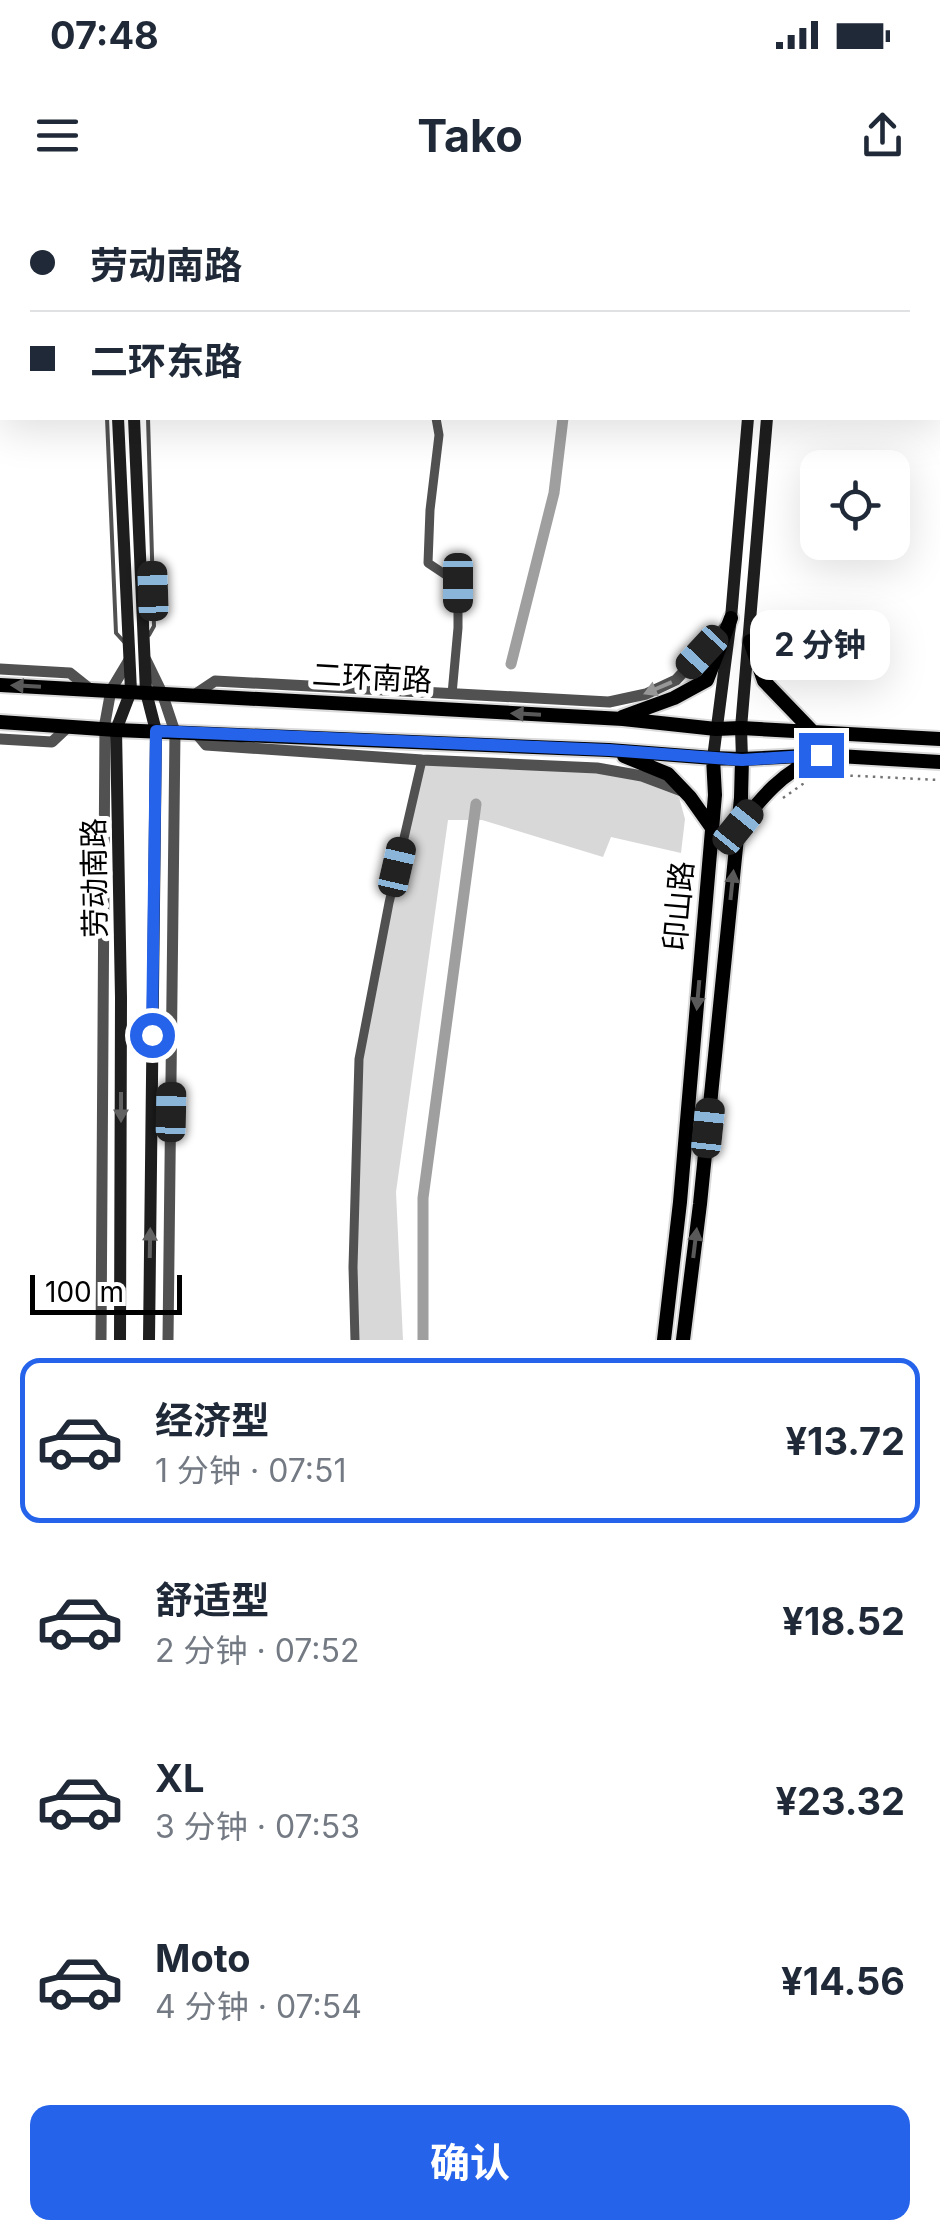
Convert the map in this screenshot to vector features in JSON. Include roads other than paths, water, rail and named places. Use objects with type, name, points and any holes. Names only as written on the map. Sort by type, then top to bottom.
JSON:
[{"type":"highway","points":[[616,719],[674,698],[706,680],[730,620]]},
{"type":"highway","points":[[750,642],[764,681],[815,734],[940,739]]},
{"type":"highway","name":"二环南路","points":[[0,684],[815,734]]},
{"type":"highway","name":"二环南路","points":[[0,722],[609,750],[742,760],[821,755]]},
{"type":"highway","points":[[609,750],[668,774],[712,828]]},
{"type":"highway","points":[[738,827],[770,787],[821,755],[940,762]]},
{"type":"highway","name":"印山路","points":[[664,1340],[680,1202],[715,795],[714,758]]},
{"type":"highway","name":"印山路","points":[[683,1340],[700,1204],[742,760]]},
{"type":"main road","name":"劳动南路","points":[[118,420],[129,653],[138,692],[156,731],[149,1340]]},
{"type":"main road","name":"劳动南路","points":[[120,1340],[121,997],[111,729],[138,692],[144,650],[134,420]]},
{"type":"main road","name":"印山路","points":[[714,758],[748,420]]},
{"type":"main road","name":"印山路","points":[[742,760],[768,420]]},
{"type":"street","points":[[436,420],[439,435],[428,563],[458,583],[452,694]]},
{"type":"street","points":[[194,695],[215,681],[609,702],[646,694],[676,680],[730,620]]},
{"type":"street","points":[[144,650],[175,732],[168,1340]]},
{"type":"street","points":[[101,1340],[112,690],[129,653]]},
{"type":"street","points":[[0,670],[70,673],[90,689]]},
{"type":"street","points":[[0,739],[52,742],[68,726]]},
{"type":"street","points":[[196,733],[206,746],[597,768],[642,776],[686,793]]},
{"type":"street","points":[[355,1340],[353,1267],[360,1059],[389,903],[422,760]]},
{"type":"lane","points":[[107,420],[116,633],[129,653]]},
{"type":"lane","points":[[144,650],[154,626],[148,420]]},
{"type":"waterway","points":[[511,664],[554,493],[563,420]]},
{"type":"waterway","points":[[423,1340],[423,1198],[476,804]]}]
